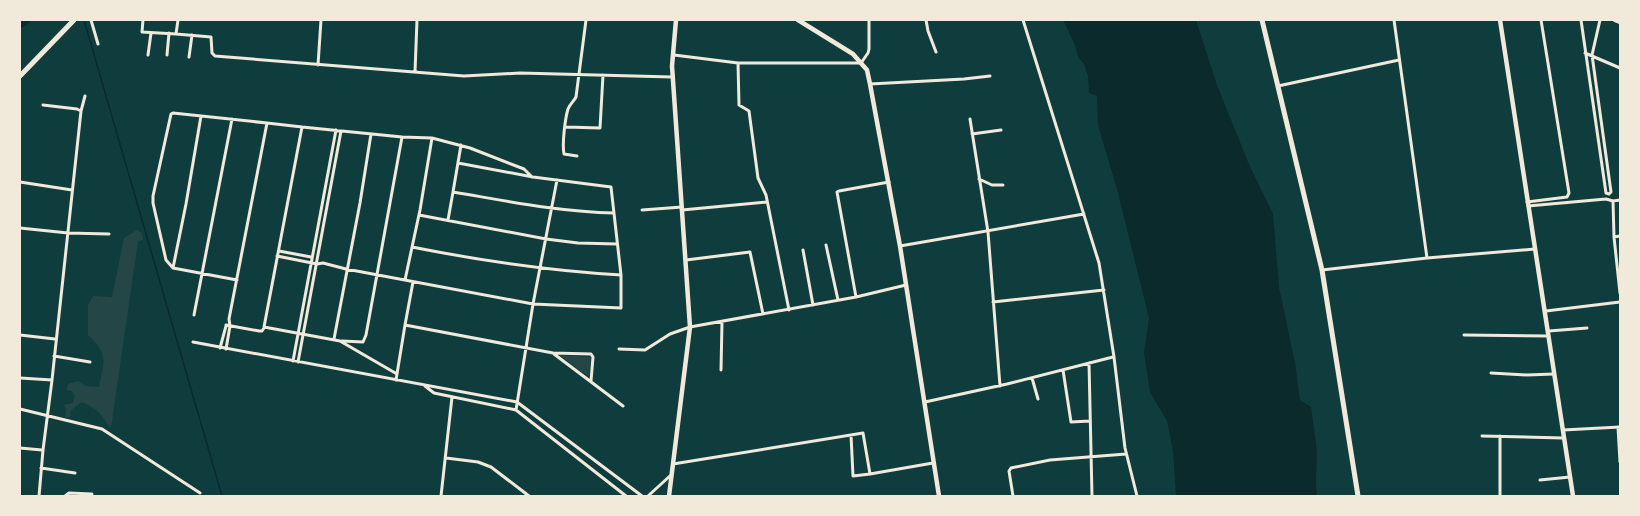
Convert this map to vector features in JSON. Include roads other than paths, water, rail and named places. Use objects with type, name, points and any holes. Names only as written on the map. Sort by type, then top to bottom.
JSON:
[{"type":"main road","points":[[20,76],[74,20]]},
{"type":"main road","points":[[669,496],[690,327],[672,77],[676,20]]},
{"type":"main road","points":[[798,20],[853,54],[867,70],[900,246],[939,496]]},
{"type":"main road","points":[[1262,20],[1322,270],[1358,496]]},
{"type":"main road","points":[[1500,20],[1573,496]]},
{"type":"main road","points":[[1615,20],[1620,22]]},
{"type":"street","points":[[91,20],[98,44]]},
{"type":"street","points":[[143,20],[142,32],[211,37],[212,53],[215,56],[464,76],[520,73],[672,77]]},
{"type":"street","points":[[176,34],[178,20]]},
{"type":"street","points":[[318,64],[321,20]]},
{"type":"street","points":[[415,72],[417,20]]},
{"type":"street","points":[[577,156],[564,152],[567,111],[569,105],[576,99],[586,20]]},
{"type":"street","points":[[672,55],[738,63],[861,63],[869,49],[869,20]]},
{"type":"street","points":[[926,20],[936,52]]},
{"type":"street","points":[[1023,20],[1099,263],[1126,454],[1137,496]]},
{"type":"street","points":[[1394,20],[1427,258]]},
{"type":"street","points":[[1528,204],[1567,197],[1569,193],[1541,20]]},
{"type":"street","points":[[1581,20],[1606,193],[1609,195],[1611,192],[1592,55],[1600,20]]},
{"type":"street","points":[[148,55],[151,33]]},
{"type":"street","points":[[167,55],[169,33]]},
{"type":"street","points":[[189,57],[192,35]]},
{"type":"street","points":[[1585,53],[1620,68]]},
{"type":"street","points":[[1277,86],[1400,60]]},
{"type":"street","points":[[738,63],[740,105],[749,111],[758,178],[765,191],[789,310]]},
{"type":"street","points":[[566,127],[600,128],[603,75]]},
{"type":"street","points":[[870,84],[990,76]]},
{"type":"street","points":[[39,496],[75,151],[85,96]]},
{"type":"street","points":[[1593,104],[1599,104]]},
{"type":"street","points":[[43,105],[81,111]]},
{"type":"street","points":[[237,280],[173,268],[166,260],[153,208],[153,196],[173,113],[402,137],[432,138],[460,145],[524,169],[533,177]]},
{"type":"street","points":[[173,268],[201,116]]},
{"type":"street","points":[[970,118],[988,232],[1000,386]]},
{"type":"street","points":[[194,315],[232,119]]},
{"type":"street","points":[[226,349],[229,319],[267,123]]},
{"type":"street","points":[[228,326],[259,331],[262,331],[264,327],[302,127]]},
{"type":"street","points":[[295,361],[311,257],[336,130]]},
{"type":"street","points":[[972,134],[1001,130]]},
{"type":"street","points":[[295,361],[303,333],[341,131]]},
{"type":"street","points":[[334,339],[371,134]]},
{"type":"street","points":[[340,341],[361,342],[364,340],[402,137]]},
{"type":"street","points":[[405,280],[432,138]]},
{"type":"street","points":[[448,220],[460,145]]},
{"type":"street","points":[[277,256],[533,304],[621,308],[621,275],[611,187],[533,177],[458,163]]},
{"type":"street","points":[[979,179],[992,185],[1003,185]]},
{"type":"street","points":[[516,410],[525,348],[557,180]]},
{"type":"street","points":[[20,182],[72,190]]},
{"type":"street","points":[[856,297],[837,192],[889,182]]},
{"type":"street","points":[[453,192],[580,213],[614,213]]},
{"type":"street","points":[[1528,204],[1620,200]]},
{"type":"street","points":[[1613,201],[1620,293]]},
{"type":"street","points":[[642,210],[767,202]]},
{"type":"street","points":[[900,246],[1084,214]]},
{"type":"street","points":[[419,215],[546,239],[617,244]]},
{"type":"street","points":[[20,228],[109,234]]},
{"type":"street","points":[[1614,237],[1620,236]]},
{"type":"street","points":[[826,245],[838,300]]},
{"type":"street","points":[[412,247],[465,258],[540,269],[621,275]]},
{"type":"street","points":[[1322,270],[1534,249]]},
{"type":"street","points":[[804,250],[813,305]]},
{"type":"street","points":[[278,251],[317,258],[323,263]]},
{"type":"street","points":[[686,260],[750,252],[763,314]]},
{"type":"street","points":[[396,380],[413,282]]},
{"type":"street","points":[[619,349],[645,350],[670,334],[690,327],[856,297],[906,285]]},
{"type":"street","points":[[993,302],[1104,290]]},
{"type":"street","points":[[1544,311],[1620,302]]},
{"type":"street","points":[[721,370],[722,322]]},
{"type":"street","points":[[405,325],[553,353],[591,354],[593,357],[591,381]]},
{"type":"street","points":[[220,348],[228,326]]},
{"type":"street","points":[[264,327],[340,341],[397,374]]},
{"type":"street","points":[[1464,334],[1547,334],[1587,328]]},
{"type":"street","points":[[20,335],[55,339]]},
{"type":"street","points":[[193,342],[517,402],[642,496]]},
{"type":"street","points":[[553,353],[623,406]]},
{"type":"street","points":[[54,356],[90,362]]},
{"type":"street","points":[[925,402],[1000,386],[1114,357]]},
{"type":"street","points":[[1089,363],[1092,496]]},
{"type":"street","points":[[1063,370],[1071,422],[1090,421]]},
{"type":"street","points":[[1491,373],[1554,374]]},
{"type":"street","points":[[20,378],[52,380]]},
{"type":"street","points":[[1032,378],[1038,399]]},
{"type":"street","points":[[424,384],[434,393],[516,410],[626,496]]},
{"type":"street","points":[[441,496],[452,397]]},
{"type":"street","points":[[20,409],[102,429],[200,493]]},
{"type":"street","points":[[1562,430],[1619,427],[1620,462]]},
{"type":"street","points":[[673,464],[864,433],[870,474]]},
{"type":"street","points":[[851,435],[852,476],[935,463]]},
{"type":"street","points":[[1482,436],[1563,438]]},
{"type":"street","points":[[1500,436],[1500,496]]},
{"type":"street","points":[[20,448],[43,450]]},
{"type":"street","points":[[1013,496],[1009,471],[1011,468],[1050,460],[1126,454]]},
{"type":"street","points":[[446,458],[478,462],[492,467],[529,496]]},
{"type":"street","points":[[41,468],[75,473]]},
{"type":"street","points":[[648,496],[672,474]]},
{"type":"street","points":[[611,484],[616,477]]},
{"type":"street","points":[[1540,480],[1570,477]]},
{"type":"street","points":[[65,496],[69,493],[92,494]]},
{"type":"waterway","points":[[20,23],[25,20]]},
{"type":"waterway","points":[[84,20],[222,496]]}]
